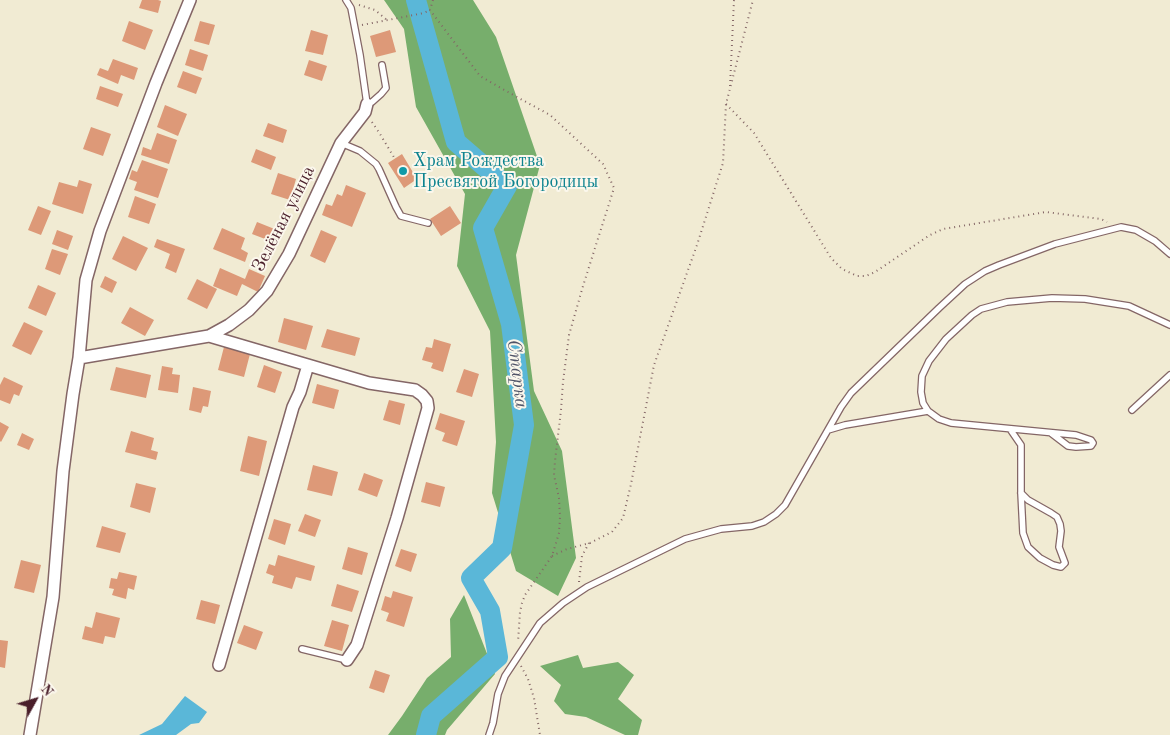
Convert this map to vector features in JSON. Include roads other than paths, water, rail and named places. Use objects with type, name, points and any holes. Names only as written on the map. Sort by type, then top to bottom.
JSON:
[{"type":"street","points":[[30,735],[53,597],[63,471],[79,358],[86,280],[100,231],[156,83],[190,0]]},
{"type":"street","name":"Зелёная улица","points":[[79,358],[209,336],[229,325],[248,310],[267,291],[289,254],[341,143],[366,108]]},
{"type":"street","points":[[209,336],[370,383],[415,390],[422,394],[427,401],[428,408],[398,518],[356,645],[347,660]]},
{"type":"street","points":[[219,665],[293,407],[300,392],[308,365]]},
{"type":"lane","points":[[347,0],[351,8],[366,108]]},
{"type":"lane","points":[[366,108],[386,88],[382,65]]},
{"type":"lane","points":[[341,143],[360,151],[376,164],[401,216],[428,223]]},
{"type":"lane","points":[[489,735],[504,676],[540,622],[563,603],[587,587],[685,539],[721,529],[752,526],[764,522],[776,514],[785,505],[840,407],[851,393],[966,284],[985,271],[1055,244],[1121,227],[1136,230],[1155,241],[1170,254]]},
{"type":"lane","points":[[1051,433],[1068,446],[1076,448],[1091,446],[1092,443],[1091,440],[1076,435],[951,423],[939,419],[928,411],[923,403],[920,392],[922,376],[929,360],[946,339],[972,315],[981,309],[1007,302],[1052,298],[1085,299],[1129,306],[1170,326]]},
{"type":"lane","points":[[1132,410],[1170,375]]},
{"type":"lane","points":[[828,430],[845,425],[928,411]]},
{"type":"lane","points":[[1010,429],[1021,445],[1021,493],[1023,533],[1028,547],[1040,558],[1061,567],[1065,563],[1059,547],[1061,531],[1057,517],[1028,500],[1021,493]]},
{"type":"lane","points":[[302,649],[347,660]]},
{"type":"water","points":[[185,696],[207,712],[199,723],[191,724],[176,735],[139,735],[162,724]]},
{"type":"waterway","name":"Старка","points":[[416,0],[456,142],[507,186],[483,228],[511,324],[524,425],[502,548],[471,578],[490,611],[498,657],[431,716],[426,735]]},
{"type":"place","name":"Храм Рождества Пресвятой Богородицы","points":[[403,171]]}]
